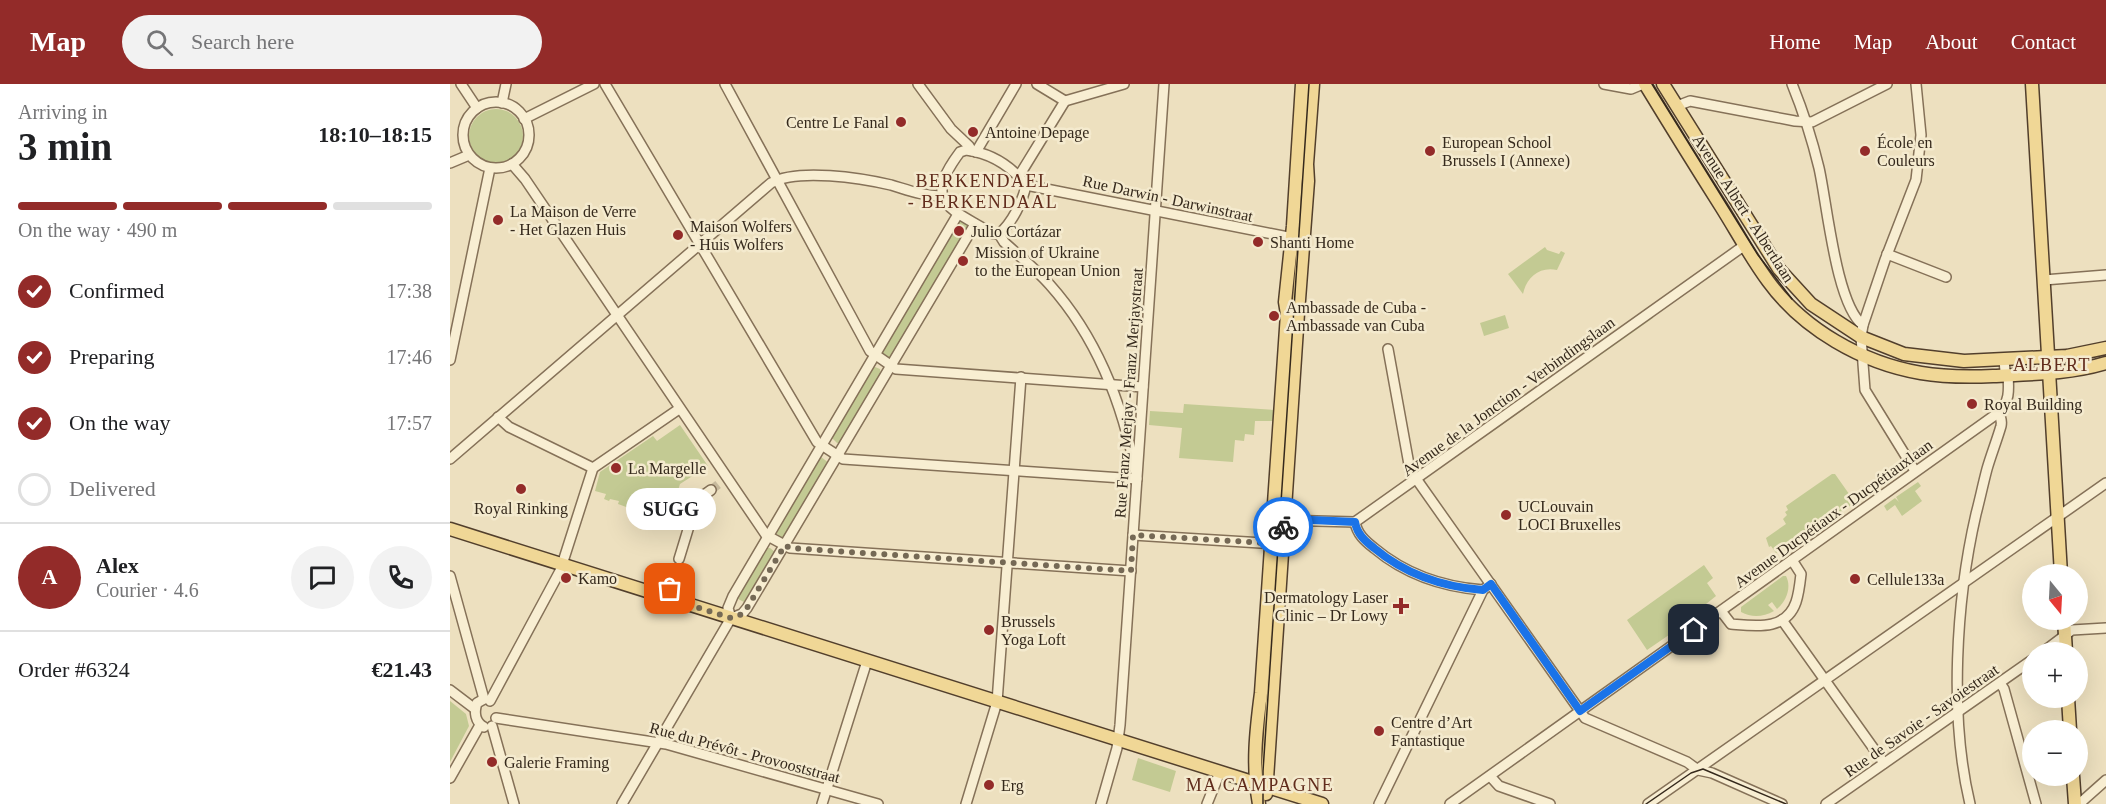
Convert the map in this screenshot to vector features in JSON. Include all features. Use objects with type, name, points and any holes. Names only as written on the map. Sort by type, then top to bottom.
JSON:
[{"type":"main road","points":[[1259,804],[1260,784],[1272,723],[1278,520],[1297,239],[1302,84]]},
{"type":"main road","points":[[1297,239],[1308,181],[1307,164],[1313,84]]},
{"type":"main road","name":"Avenue Albert - Albertlaan","points":[[1644,84],[1768,282],[1799,315],[1832,338],[1862,354],[1896,367],[1921,373],[1972,376],[2008,375],[2084,369],[2106,363]]},
{"type":"main road","name":"Avenue Albert - Albertlaan","points":[[1664,84],[1779,270],[1811,304],[1862,331],[1891,350],[1921,357],[1964,361],[2004,360],[2080,354],[2106,348]]},
{"type":"main road","points":[[2032,84],[2060,564]]},
{"type":"main road","points":[[450,529],[562,564],[669,593],[731,618],[1322,804]]},
{"type":"main road","points":[[2065,630],[2065,642]]},
{"type":"main road","points":[[1260,784],[1265,804]]},
{"type":"main road","points":[[2074,786],[2077,804]]},
{"type":"street","points":[[461,84],[477,108]]},
{"type":"street","points":[[502,103],[506,84]]},
{"type":"street","points":[[524,119],[594,84]]},
{"type":"street","points":[[606,84],[817,442],[843,459],[1137,479],[1131,446],[1112,384],[1093,344],[1066,304],[1049,284],[1004,242],[999,234]]},
{"type":"street","points":[[725,84],[870,351],[875,356],[896,369],[1143,387]]},
{"type":"street","points":[[918,84],[953,132],[974,151],[1000,162],[1019,176],[1026,185],[1024,195],[1004,230],[999,234],[993,234],[958,214],[941,196],[940,187],[960,152]]},
{"type":"street","points":[[974,151],[1016,84]]},
{"type":"street","points":[[1037,84],[1065,101]]},
{"type":"street","points":[[1019,176],[1065,101],[1124,84]]},
{"type":"street","name":"Rue Franz Merjay - Franz Merjaystraat","points":[[1101,804],[1118,740],[1164,84]]},
{"type":"street","points":[[1604,84],[1631,89],[1644,84]]},
{"type":"street","points":[[1792,84],[1807,122],[1845,294],[1862,331]]},
{"type":"street","points":[[1677,106],[1690,101],[1812,122],[1887,84]]},
{"type":"street","points":[[1915,471],[1865,390],[1862,331],[1887,254],[1917,174],[1921,135],[1916,84]]},
{"type":"street","points":[[491,102],[502,103],[513,107],[524,119],[528,130],[528,141],[524,152],[512,164],[502,168],[490,168],[478,164],[469,155],[463,142],[462,132],[467,119],[477,108],[491,102]]},
{"type":"street","points":[[953,132],[960,152]]},
{"type":"street","points":[[960,152],[974,151]]},
{"type":"street","points":[[450,163],[469,155]]},
{"type":"street","points":[[512,164],[679,409],[724,481],[763,533],[769,537],[790,548],[1131,571]]},
{"type":"street","points":[[450,360],[490,168]]},
{"type":"street","points":[[450,459],[699,243],[777,179],[795,175],[838,176],[891,185],[921,195],[941,196]]},
{"type":"street","name":"Rue Darwin - Darwinstraat","points":[[1026,185],[1297,239]]},
{"type":"street","points":[[731,618],[728,608],[732,598],[958,214]]},
{"type":"street","points":[[622,804],[731,618],[742,614],[747,608],[975,224]]},
{"type":"street","name":"Avenue de la Jonction - Verbindingslaan","points":[[1355,522],[1744,245]]},
{"type":"street","points":[[1887,254],[1946,276]]},
{"type":"street","points":[[2044,280],[2106,275]]},
{"type":"street","points":[[1388,349],[1410,470],[1487,587],[1585,718],[1687,762],[1698,770],[1712,773],[1782,804]]},
{"type":"street","points":[[1970,804],[1964,774],[1959,710],[1959,642],[1964,583],[1973,527],[2001,424],[1998,413],[2008,399],[2008,375],[2005,371],[2004,360]]},
{"type":"street","points":[[966,804],[997,702],[1021,377]]},
{"type":"street","points":[[475,709],[477,703],[487,700],[562,564],[593,468],[679,409]]},
{"type":"street","name":"Avenue Ducpétiaux - Ducpétiauxlaan","points":[[1450,804],[1998,413]]},
{"type":"street","points":[[498,417],[509,427],[593,468]]},
{"type":"street","points":[[1648,804],[2106,483]]},
{"type":"street","points":[[679,559],[697,500],[711,490]]},
{"type":"street","points":[[1278,520],[1355,522],[1358,533],[1370,545],[1407,570],[1447,585],[1487,587]]},
{"type":"street","points":[[1133,535],[1277,544]]},
{"type":"street","points":[[1721,611],[1731,624],[1763,627],[1782,620],[1796,602],[1802,574],[1791,560]]},
{"type":"street","points":[[450,576],[494,722],[514,804]]},
{"type":"street","points":[[1379,804],[1487,587]]},
{"type":"street","points":[[1782,620],[1884,763]]},
{"type":"street","points":[[2057,642],[2072,630],[2106,628]]},
{"type":"street","points":[[822,804],[867,661]]},
{"type":"street","name":"Rue de Savoie - Savoiestraat","points":[[1826,804],[2022,667]]},
{"type":"street","points":[[2000,683],[2004,689],[2036,804]]},
{"type":"street","points":[[450,690],[475,709],[480,724],[450,778]]},
{"type":"street","name":"Rue du Prévôt - Provooststraat","points":[[480,724],[484,727],[494,722],[658,743],[878,804]]},
{"type":"street","points":[[1207,804],[1220,772]]},
{"type":"street","points":[[1490,776],[1499,786],[1550,804]]},
{"type":"street","points":[[2077,804],[2106,780]]},
{"type":"green space","points":[[496,109],[506,111],[515,117],[521,126],[523,136],[521,146],[515,155],[506,161],[496,163],[486,161],[477,155],[471,146],[469,136],[471,126],[477,117],[486,111]]},
{"type":"green space","points":[[959,220],[967,225],[967,229],[891,357],[887,357],[881,352]]},
{"type":"green space","points":[[1545,247],[1559,254],[1561,251],[1565,253],[1557,270],[1550,269],[1534,274],[1523,294],[1508,274]]},
{"type":"green space","points":[[1654,314],[1653,318],[1489,434],[1490,432]]},
{"type":"green space","points":[[1505,315],[1509,328],[1484,336],[1480,323]]},
{"type":"green space","points":[[872,368],[880,369],[881,375],[842,442],[837,443],[831,437]]},
{"type":"green space","points":[[1184,404],[1274,410],[1273,421],[1255,421],[1254,435],[1245,434],[1244,441],[1235,440],[1233,462],[1179,458],[1182,428],[1149,425],[1150,411],[1183,413]]},
{"type":"green space","points":[[680,425],[708,466],[680,484],[667,526],[650,521],[651,516],[618,504],[619,501],[604,499],[606,494],[595,491],[600,472],[653,436],[657,441]]},
{"type":"green space","points":[[821,457],[829,463],[782,538],[775,532],[818,458]]},
{"type":"green space","points":[[1835,474],[1854,501],[1853,504],[1802,540],[1791,543],[1776,553],[1771,546],[1769,547],[1766,538],[1786,524],[1783,519],[1787,515],[1786,506]]},
{"type":"green space","points":[[1918,482],[1921,486],[1915,491],[1922,501],[1902,516],[1895,505],[1887,511],[1884,506],[1895,498],[1899,502],[1896,497]]},
{"type":"green space","points":[[766,548],[775,552],[744,602],[738,599],[738,596]]},
{"type":"green space","points":[[1704,565],[1713,578],[1707,583],[1716,596],[1706,604],[1701,613],[1647,650],[1627,620]]},
{"type":"green space","points":[[1786,576],[1788,581],[1788,590],[1777,609],[1772,602],[1768,605],[1774,611],[1766,615],[1753,616],[1741,612],[1741,607]]},
{"type":"green space","points":[[450,701],[466,714],[469,726],[450,762]]},
{"type":"green space","name":"MA CAMPAGNE","points":[[1138,758],[1176,771],[1170,792],[1132,780]]},
{"type":"tunnel","points":[[711,490],[720,483]]},
{"type":"tunnel","points":[[670,589],[679,559]]},
{"type":"tram line","points":[[1263,804],[1263,771],[1309,84]]},
{"type":"tram line","points":[[1652,84],[1758,255],[1792,299]]},
{"type":"tram line","points":[[1646,804],[1691,773],[1703,769],[1786,804]]},
{"type":"way so far","points":[[670,589],[667,598],[731,618],[742,614],[747,608],[785,545],[790,548],[1131,571],[1133,535],[1282,544],[1283,527]]},
{"type":"place","name":"Centre Le Fanal","points":[[901,122]]},
{"type":"place","name":"Antoine Depage","points":[[973,132]]},
{"type":"place","name":"European School Brussels I (Annexe)","points":[[1430,151]]},
{"type":"place","name":"École en Couleurs","points":[[1865,151]]},
{"type":"place","name":"La Maison de Verre - Het Glazen Huis","points":[[498,220]]},
{"type":"place","name":"Julio Cortázar","points":[[959,231]]},
{"type":"place","name":"Maison Wolfers - Huis Wolfers","points":[[678,235]]},
{"type":"place","name":"Shanti Home","points":[[1258,242]]},
{"type":"place","name":"Mission of Ukraine to the European Union","points":[[963,261]]},
{"type":"place","name":"Ambassade de Cuba - Ambassade van Cuba","points":[[1274,316]]},
{"type":"place","name":"Royal Building","points":[[1972,404]]},
{"type":"place","name":"La Margelle","points":[[616,468]]},
{"type":"place","name":"Royal Rinking","points":[[521,489]]},
{"type":"place","name":"UCLouvain LOCI Bruxelles","points":[[1506,515]]},
{"type":"place","name":"Kamo","points":[[566,578]]},
{"type":"place","name":"Cellule133a","points":[[1855,579]]},
{"type":"place","name":"SUGG","points":[[670,589]]},
{"type":"place","name":"Dermatology Laser Clinic – Dr Lowy","points":[[1401,606]]},
{"type":"place","name":"Brussels Yoga Loft","points":[[989,630]]},
{"type":"place","name":"Centre d’Art Fantastique","points":[[1379,731]]},
{"type":"place","name":"Galerie Framing","points":[[492,762]]},
{"type":"place","name":"Erg","points":[[989,785]]},
{"type":"district","name":"BERKENDAEL - BERKENDAAL","points":[[983,191]]},
{"type":"district","name":"ALBERT","points":[[2052,365]]},
{"type":"district","name":"MA CAMPAGNE","points":[[1260,785]]},
{"type":"route","points":[[1283,527],[1283,520],[1290,519],[1355,522],[1358,533],[1370,545],[1407,570],[1456,587],[1483,590],[1491,584],[1580,711],[1694,630]]}]
